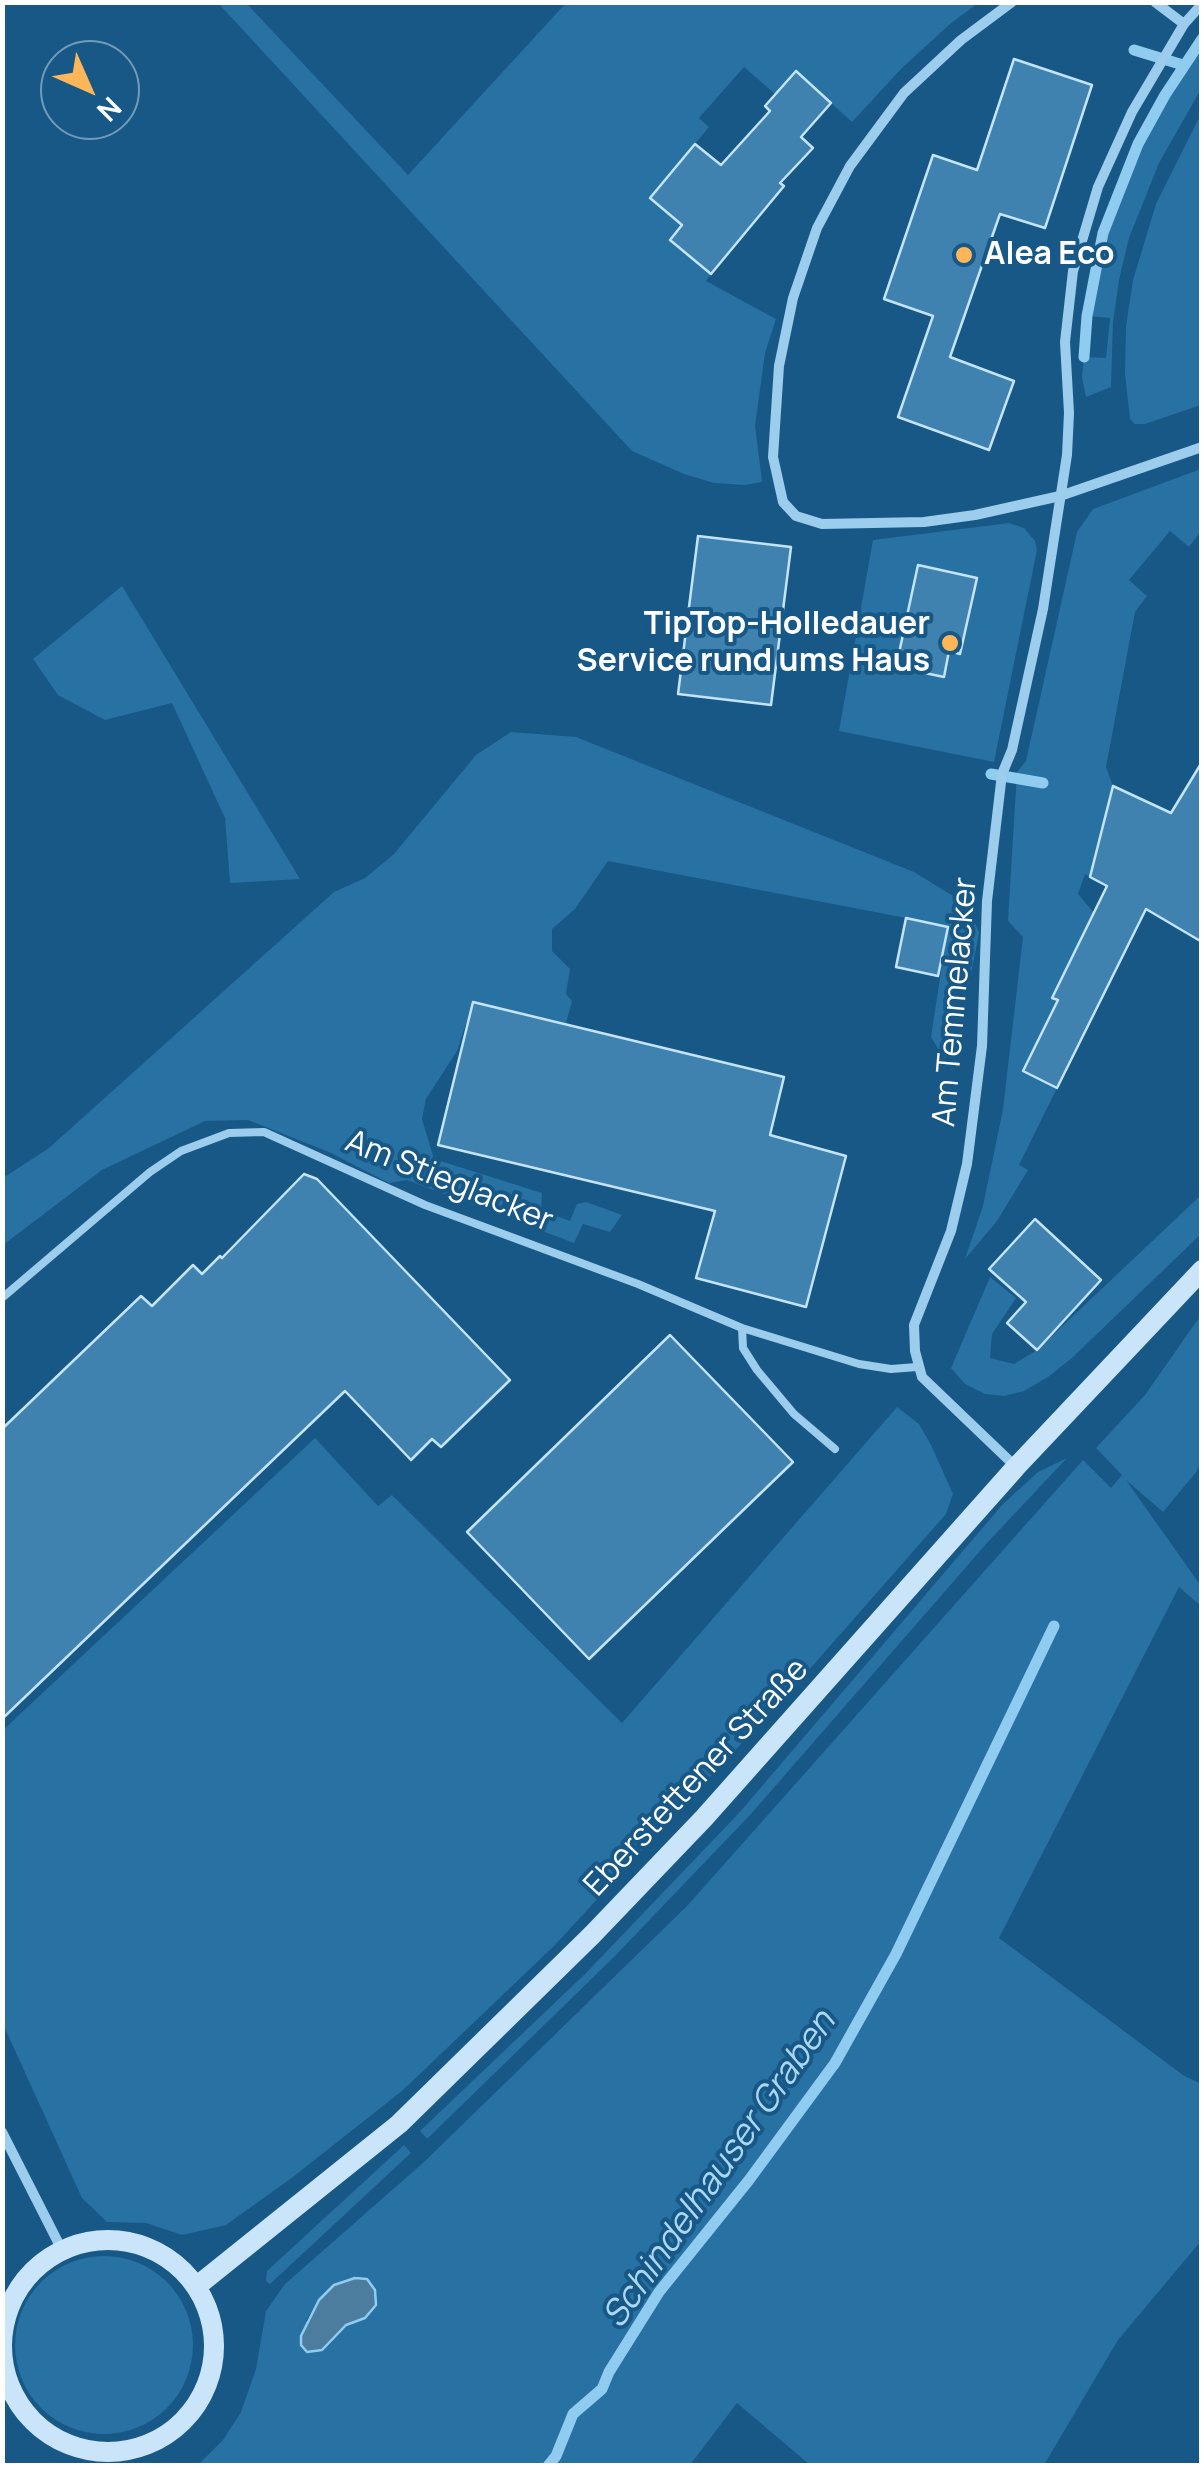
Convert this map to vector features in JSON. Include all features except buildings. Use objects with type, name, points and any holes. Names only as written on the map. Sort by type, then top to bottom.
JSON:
[{"type":"main road","name":"Eberstettener Straße","points":[[197,2286],[399,2124],[543,1985],[704,1818],[1016,1467],[1202,1270]]},
{"type":"main road","points":[[121,2240],[151,2248],[177,2264],[197,2286],[211,2318],[215,2352],[208,2386],[189,2416],[163,2438],[131,2451],[96,2452],[63,2443],[34,2424],[8,2398],[3,2330],[14,2297],[34,2270],[62,2250],[91,2241],[121,2240]]},
{"type":"street","points":[[1012,2],[925,72],[885,116],[850,166],[817,228],[793,298],[780,366],[772,457],[783,502],[796,516],[822,524],[924,522],[1060,496],[1202,447]]},
{"type":"street","points":[[1156,2],[1184,24]]},
{"type":"street","name":"Am Temmelacker","points":[[918,1367],[914,1324],[951,1231],[967,1164],[986,990],[987,901],[1002,774],[1012,750],[1043,609],[1069,434],[1065,376],[1067,307],[1084,228],[1132,112],[1184,24],[1202,4]]},
{"type":"street","points":[[918,1367],[938,1394],[1016,1467]]},
{"type":"street","points":[[2,2132],[62,2250]]},
{"type":"lane","name":"Am Stieglacker","points":[[2,1298],[150,1172],[180,1152],[212,1138],[249,1132],[279,1137],[425,1204],[638,1284],[742,1328],[859,1364],[891,1369],[918,1367]]},
{"type":"lane","points":[[742,1328],[743,1348],[757,1370],[794,1414],[835,1449]]},
{"type":"shaded area","points":[[218,3],[246,3],[408,175],[566,3],[978,3],[901,69],[852,122],[797,72],[775,94],[744,67],[699,118],[709,127],[650,198],[682,225],[670,240],[711,274],[706,281],[776,319],[765,353],[755,426],[762,482],[745,485],[714,483],[684,474],[632,451]]},
{"type":"shaded area","points":[[1201,39],[1201,89],[1159,163],[1129,238],[1113,322],[1111,387],[1086,397],[1084,357],[1106,358],[1110,318],[1087,316],[1103,233],[1138,144]]},
{"type":"shaded area","points":[[1201,114],[1201,405],[1135,424],[1130,419],[1125,373],[1126,326],[1133,280],[1156,204]]},
{"type":"shaded area","points":[[1201,469],[1201,531],[1189,547],[1170,531],[1129,580],[1147,596],[1135,612],[1106,767],[1113,786],[1090,877],[1085,874],[1078,894],[1094,913],[1053,998],[1058,1000],[1023,1070],[1057,1088],[1019,1165],[1028,1170],[997,1221],[965,1259],[983,1206],[1003,1109],[1023,937],[1008,921],[1017,772],[1026,761],[1077,532],[1093,509]]},
{"type":"shaded area","points":[[1009,523],[1024,528],[1037,550],[994,762],[839,731],[873,540]]},
{"type":"shaded area","points":[[122,586],[300,879],[230,883],[225,818],[172,703],[105,720],[58,695],[33,659]]},
{"type":"shaded area","points":[[511,732],[576,737],[914,872],[968,905],[979,933],[952,1071],[931,1037],[948,926],[608,861],[575,909],[552,929],[552,951],[570,969],[566,994],[572,1001],[566,1023],[473,1002],[457,1051],[426,1099],[422,1119],[434,1159],[542,1193],[541,1210],[570,1221],[577,1204],[586,1202],[622,1215],[610,1232],[583,1224],[574,1243],[407,1180],[389,1183],[329,1152],[248,1120],[205,1121],[102,1170],[3,1245],[3,1178],[49,1148],[334,892],[365,878],[394,854],[476,755]]},
{"type":"shaded area","points":[[1201,1195],[1201,1234],[1048,1377],[1024,1391],[1004,1396],[985,1394],[965,1384],[951,1368],[990,1277],[1016,1298],[992,1334],[990,1358],[1014,1364],[1037,1350]]},
{"type":"shaded area","points":[[1201,1315],[1202,1458],[1197,1471],[1163,1512],[1126,1480],[1201,1586],[1201,1606],[1179,1587],[999,1938],[1183,2075],[1201,2084],[1201,2241],[1118,2340],[1044,2465],[810,2465],[737,2403],[690,2465],[197,2466],[223,2440],[241,2412],[256,2369],[266,2311],[285,2284],[424,2162],[687,1906],[1083,1460],[1111,1488],[1122,1475],[1096,1448],[1145,1395]],"holes":[[[334,2285],[365,2318],[346,2325],[335,2335],[306,2321]]]},
{"type":"shaded area","points":[[897,1407],[919,1424],[931,1445],[953,1494],[946,1514],[801,1679],[554,1946],[402,2091],[226,2225],[182,2235],[146,2223],[107,2222],[82,2198],[3,2024],[3,1730],[315,1438],[378,1506],[392,1495],[622,1723]]},
{"type":"shaded area","points":[[1067,1458],[987,1543],[751,1814],[613,1958],[427,2139],[420,2131],[585,1974],[739,1813],[1003,1504],[1038,1472]]},
{"type":"shaded area","points":[[404,2145],[411,2153],[270,2284],[266,2281],[267,2271]]},
{"type":"shaded area","points":[[104,2256],[138,2262],[167,2282],[187,2311],[193,2345],[187,2379],[167,2408],[138,2428],[104,2434],[70,2428],[41,2408],[21,2379],[15,2345],[21,2311],[41,2282],[70,2262]]},
{"type":"shaded area","points":[[355,2278],[367,2279],[375,2290],[376,2305],[365,2318],[346,2325],[322,2350],[307,2352],[301,2345],[301,2336],[319,2300],[334,2285]]},
{"type":"waterway","points":[[1084,357],[1087,316],[1103,233],[1138,144],[1202,39]]},
{"type":"waterway","points":[[1134,50],[1183,65]]},
{"type":"waterway","points":[[991,774],[1043,783]]},
{"type":"waterway","name":"Schindelhauser Graben","points":[[548,2466],[573,2414],[602,2389],[659,2292],[749,2180],[835,2063],[896,1954],[1054,1626]]},
{"type":"place","name":"Alea Eco","points":[[964,255]]},
{"type":"place","name":"TipTop-Holledauer Service rund ums Haus","points":[[950,643]]}]
